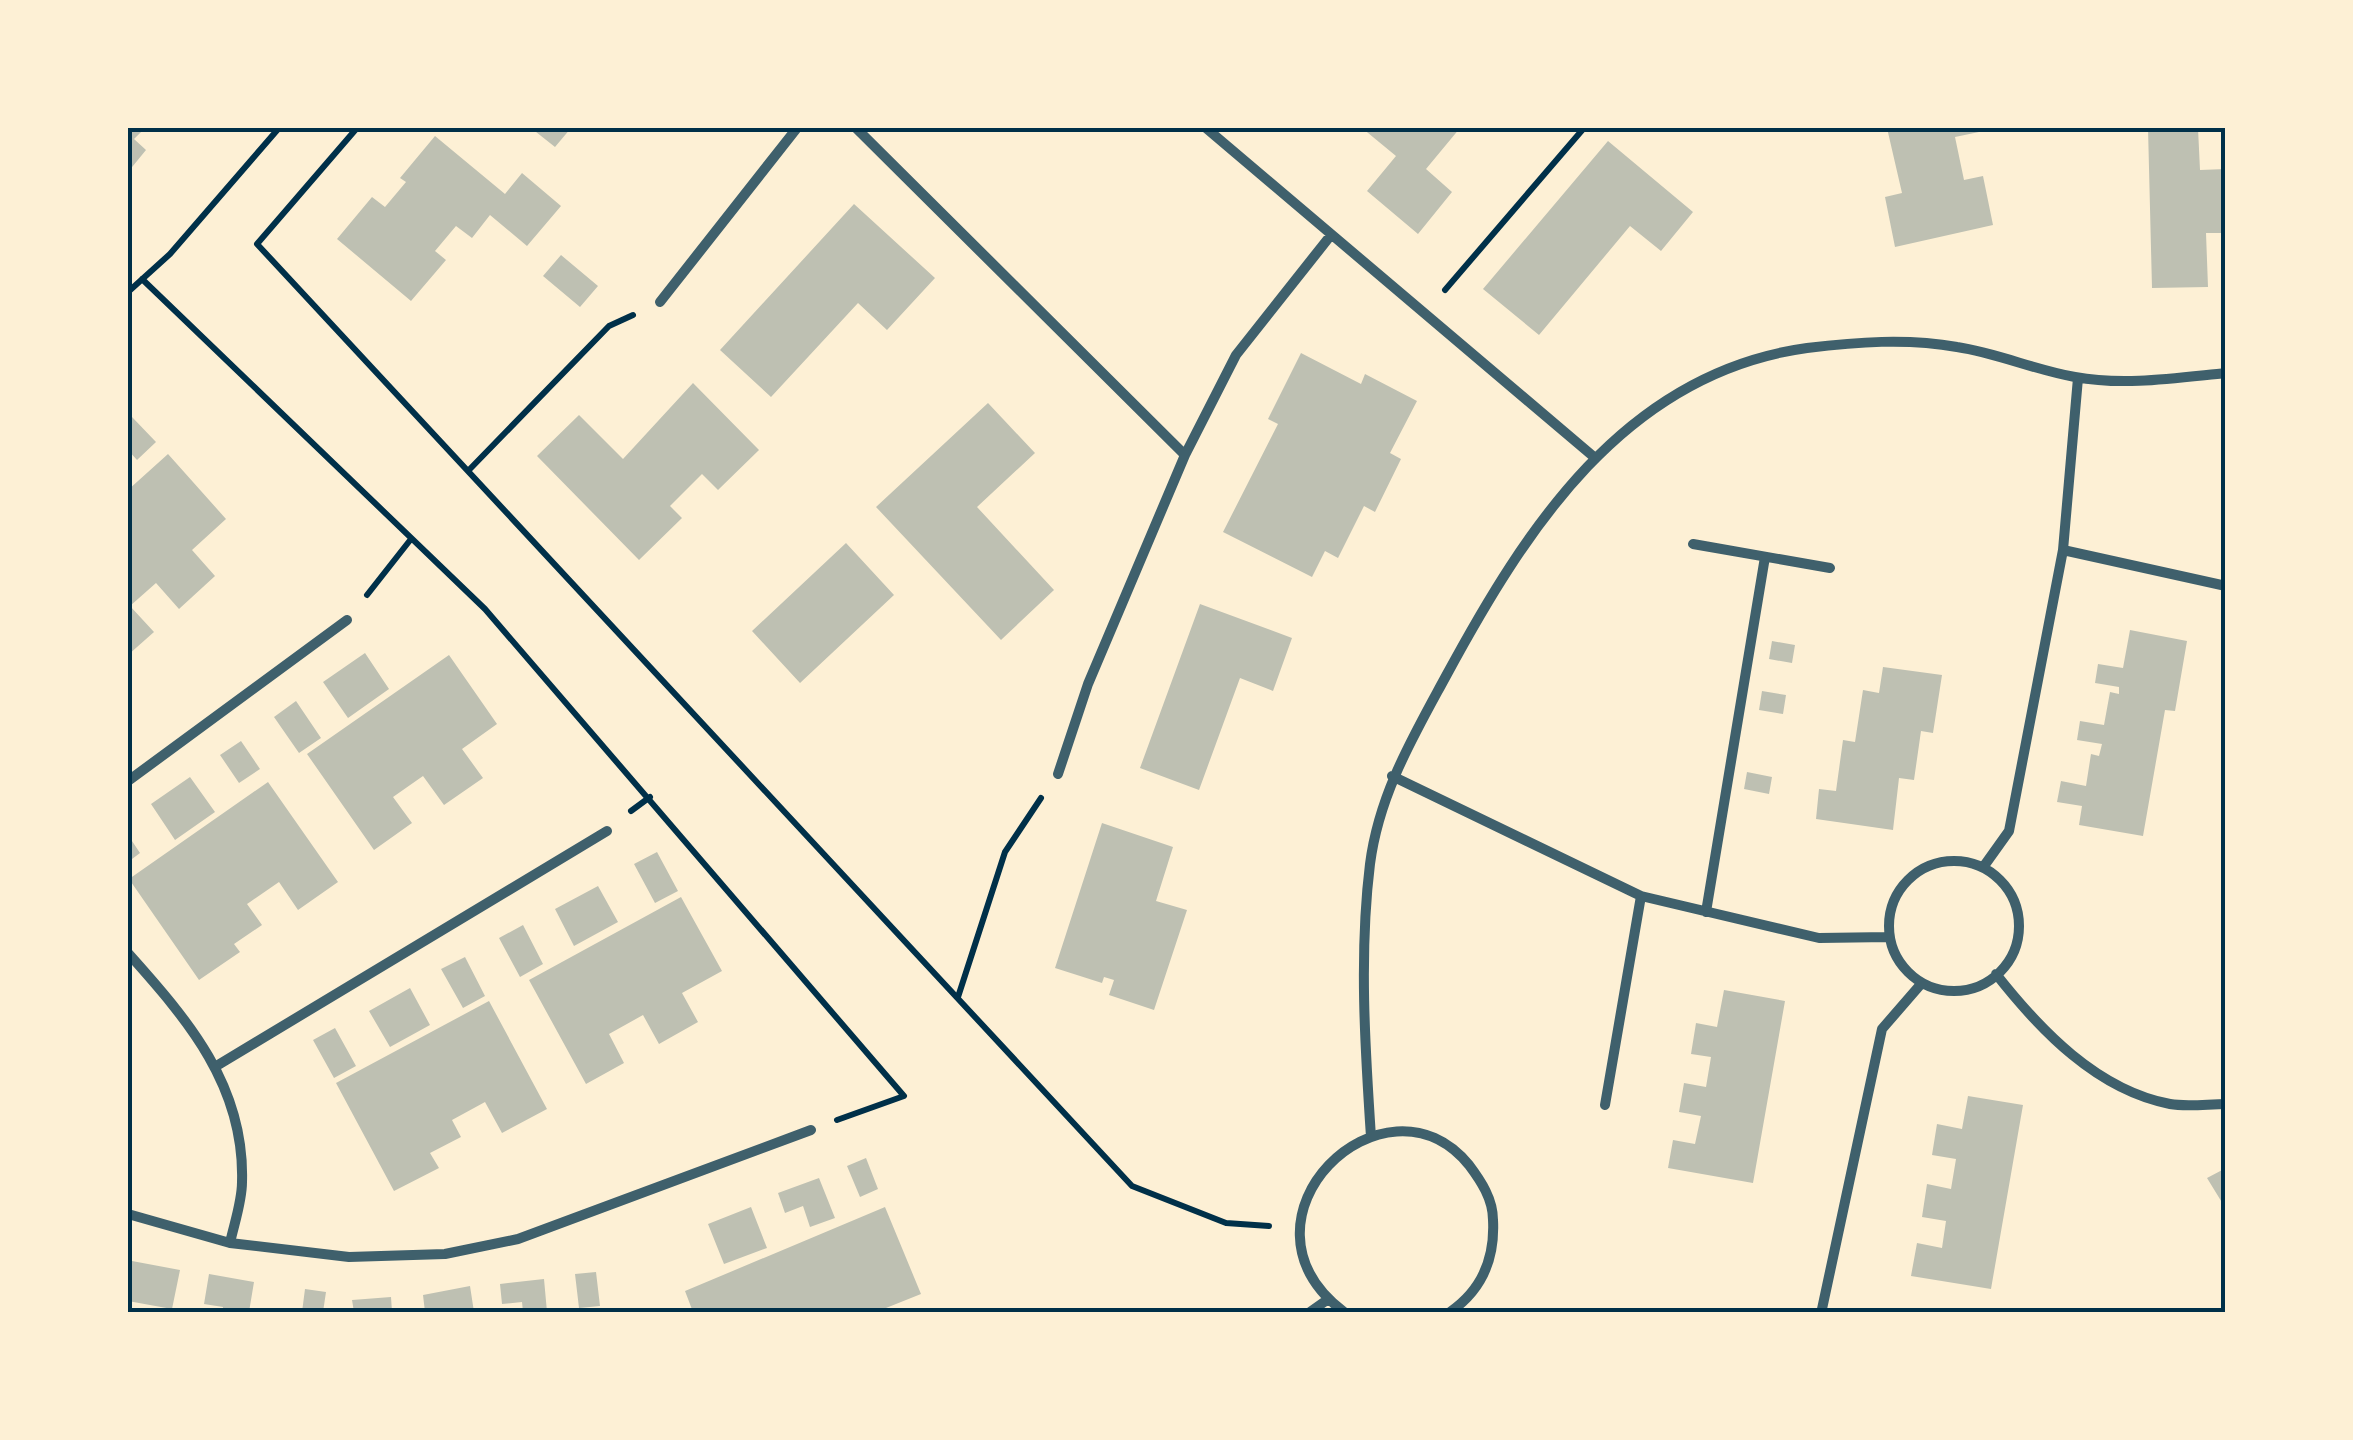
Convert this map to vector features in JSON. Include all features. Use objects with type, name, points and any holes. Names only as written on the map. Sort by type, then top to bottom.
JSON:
[{"type":"street","points":[[660,302],[797,128]]},
{"type":"street","points":[[856,128],[1184,456]]},
{"type":"street","points":[[1206,128],[1594,456]]},
{"type":"street","points":[[1058,774],[1088,684],[1184,456],[1236,355],[1331,235]]},
{"type":"street","points":[[1371,1136],[1366,1048],[1370,862],[1392,776],[1532,528],[1594,456],[1656,408],[1726,371],[1801,349],[1879,340],[1958,347],[2078,378],[2143,381],[2226,373]]},
{"type":"street","points":[[1984,866],[2009,831],[2063,550],[2078,378]]},
{"type":"street","points":[[1692,544],[1830,568]]},
{"type":"street","points":[[2063,550],[2226,586]]},
{"type":"street","points":[[1706,912],[1766,556]]},
{"type":"street","points":[[128,781],[347,620]]},
{"type":"street","points":[[1392,776],[1641,896],[1819,938],[1889,937]]},
{"type":"street","points":[[218,1065],[607,831]]},
{"type":"street","points":[[1962,859],[1984,866],[2004,881],[2022,922],[2014,959],[1981,988],[1950,993],[1921,984],[1903,969],[1889,937],[1892,902],[1921,868],[1962,859]]},
{"type":"street","points":[[1605,1105],[1641,896]]},
{"type":"street","points":[[128,953],[182,1012],[218,1065],[238,1129],[242,1184],[230,1244]]},
{"type":"street","points":[[1996,974],[2040,1030],[2115,1084],[2170,1104],[2226,1104]]},
{"type":"street","points":[[1822,1309],[1882,1030],[1921,984]]},
{"type":"street","points":[[128,1214],[230,1244],[349,1257],[444,1254],[518,1239],[811,1130]]},
{"type":"street","points":[[1344,1312],[1327,1300],[1310,1276],[1301,1249],[1300,1228],[1307,1192],[1323,1168],[1344,1148],[1371,1136],[1402,1133],[1434,1140],[1462,1157],[1483,1183],[1493,1214],[1494,1246],[1484,1276],[1465,1302],[1450,1312]]},
{"type":"street","points":[[1310,1312],[1327,1300]]},
{"type":"street","points":[[1465,1302],[1473,1312]]},
{"type":"path","points":[[128,292],[170,254],[279,128]]},
{"type":"path","points":[[357,128],[256,244],[1132,1186],[1226,1223],[1300,1228]]},
{"type":"path","points":[[1425,313],[1584,128]]},
{"type":"path","points":[[142,279],[485,609],[904,1096],[811,1130]]},
{"type":"path","points":[[468,471],[609,326],[660,302]]},
{"type":"path","points":[[347,620],[411,539]]},
{"type":"path","points":[[958,998],[1005,852],[1058,774]]},
{"type":"building","points":[[128,128],[145,128],[134,139],[146,150],[128,172]]},
{"type":"building","points":[[531,128],[571,128],[555,147]]},
{"type":"building","points":[[1362,128],[1460,128],[1426,169],[1452,192],[1418,234],[1367,191],[1396,156]]},
{"type":"building","points":[[1887,128],[1978,128],[1979,132],[1955,137],[1964,180],[1983,176],[1993,225],[1895,247],[1885,197],[1902,193]]},
{"type":"building","points":[[2148,128],[2198,128],[2200,170],[2226,169],[2226,233],[2206,233],[2208,287],[2152,288]]},
{"type":"building","points":[[435,136],[505,194],[522,173],[561,206],[527,246],[490,215],[472,238],[456,226],[435,251],[446,260],[411,301],[337,239],[372,197],[385,207],[406,182],[400,178]]},
{"type":"building","points":[[1608,141],[1693,212],[1661,251],[1630,226],[1539,335],[1483,289]]},
{"type":"building","points":[[854,204],[935,278],[887,330],[858,303],[771,397],[720,350]]},
{"type":"building","points":[[561,255],[598,286],[580,307],[543,276]]},
{"type":"building","points":[[1301,353],[1361,384],[1365,374],[1417,401],[1390,453],[1401,459],[1375,512],[1364,506],[1338,558],[1325,551],[1312,577],[1223,532],[1278,424],[1268,419]]},
{"type":"building","points":[[693,383],[759,450],[718,490],[702,474],[670,506],[682,518],[639,560],[537,456],[579,415],[623,459]]},
{"type":"building","points":[[988,403],[1035,453],[977,507],[1054,590],[1001,640],[876,507]]},
{"type":"building","points":[[132,417],[156,442],[137,460],[128,450],[128,422]]},
{"type":"building","points":[[168,454],[226,519],[192,550],[215,576],[179,609],[156,583],[130,606],[154,632],[128,655],[128,490]]},
{"type":"building","points":[[846,543],[894,595],[800,683],[752,631]]},
{"type":"building","points":[[1200,604],[1292,638],[1273,691],[1240,678],[1199,790],[1140,768]]},
{"type":"building","points":[[2130,630],[2187,641],[2175,711],[2165,710],[2143,836],[2079,825],[2082,806],[2057,802],[2061,781],[2086,786],[2091,754],[2099,756],[2102,744],[2077,740],[2080,721],[2104,725],[2110,692],[2119,694],[2119,687],[2095,683],[2098,664],[2123,668]]},
{"type":"building","points":[[1772,641],[1795,645],[1792,663],[1769,659]]},
{"type":"building","points":[[365,653],[389,689],[348,718],[323,682]]},
{"type":"building","points":[[449,655],[497,724],[462,749],[483,778],[444,805],[423,776],[393,797],[412,823],[374,850],[307,754]]},
{"type":"building","points":[[1883,667],[1942,675],[1933,733],[1921,731],[1914,780],[1899,778],[1893,830],[1816,819],[1819,789],[1836,791],[1843,740],[1855,742],[1863,690],[1879,693]]},
{"type":"building","points":[[1762,691],[1786,695],[1783,714],[1759,710]]},
{"type":"building","points":[[296,701],[321,738],[299,753],[274,717]]},
{"type":"building","points":[[241,741],[260,769],[239,783],[220,755]]},
{"type":"building","points":[[1747,772],[1772,777],[1769,794],[1744,789]]},
{"type":"building","points":[[190,777],[215,812],[175,840],[151,804]]},
{"type":"building","points":[[268,782],[338,882],[298,910],[279,882],[247,904],[262,925],[234,944],[240,952],[199,980],[129,879]]},
{"type":"building","points":[[1102,823],[1173,847],[1156,901],[1187,910],[1154,1010],[1109,995],[1114,980],[1104,977],[1102,983],[1055,968]]},
{"type":"building","points":[[128,835],[140,853],[128,862]]},
{"type":"building","points":[[657,852],[678,891],[655,903],[634,864]]},
{"type":"building","points":[[598,886],[618,922],[574,946],[555,909]]},
{"type":"building","points":[[681,897],[722,971],[682,993],[698,1022],[659,1044],[643,1015],[609,1034],[624,1063],[586,1084],[529,980]]},
{"type":"building","points":[[523,925],[543,964],[520,977],[499,938]]},
{"type":"building","points":[[465,957],[485,996],[463,1008],[441,969]]},
{"type":"building","points":[[410,988],[430,1025],[390,1047],[369,1011]]},
{"type":"building","points":[[1724,990],[1785,1001],[1753,1183],[1668,1168],[1673,1140],[1695,1144],[1701,1116],[1679,1112],[1684,1083],[1706,1087],[1711,1057],[1691,1054],[1696,1023],[1717,1027]]},
{"type":"building","points":[[489,1001],[547,1109],[502,1133],[485,1102],[452,1120],[461,1137],[430,1153],[439,1168],[394,1191],[336,1083]]},
{"type":"building","points":[[335,1028],[356,1066],[334,1078],[313,1040]]},
{"type":"building","points":[[1968,1096],[2023,1105],[1991,1289],[1911,1276],[1917,1243],[1942,1248],[1946,1221],[1922,1217],[1927,1184],[1951,1189],[1956,1159],[1932,1155],[1937,1124],[1962,1129]]},
{"type":"building","points":[[866,1158],[878,1189],[860,1197],[847,1166]]},
{"type":"building","points":[[2226,1168],[2226,1209],[2207,1178]]},
{"type":"building","points":[[819,1178],[835,1218],[810,1227],[803,1206],[785,1213],[778,1193]]},
{"type":"building","points":[[751,1207],[767,1248],[724,1264],[708,1224]]},
{"type":"building","points":[[885,1207],[921,1294],[876,1312],[693,1312],[685,1291]]},
{"type":"building","points":[[132,1261],[180,1270],[172,1309],[128,1301]]},
{"type":"building","points":[[596,1272],[600,1306],[579,1308],[575,1274]]},
{"type":"building","points":[[209,1274],[254,1282],[249,1312],[222,1312],[223,1307],[204,1304]]},
{"type":"building","points":[[544,1279],[547,1312],[523,1312],[522,1302],[502,1304],[500,1284]]},
{"type":"building","points":[[470,1286],[474,1312],[425,1312],[423,1295]]},
{"type":"building","points":[[305,1289],[326,1292],[323,1312],[302,1312]]},
{"type":"building","points":[[391,1297],[392,1312],[354,1312],[352,1300]]}]
